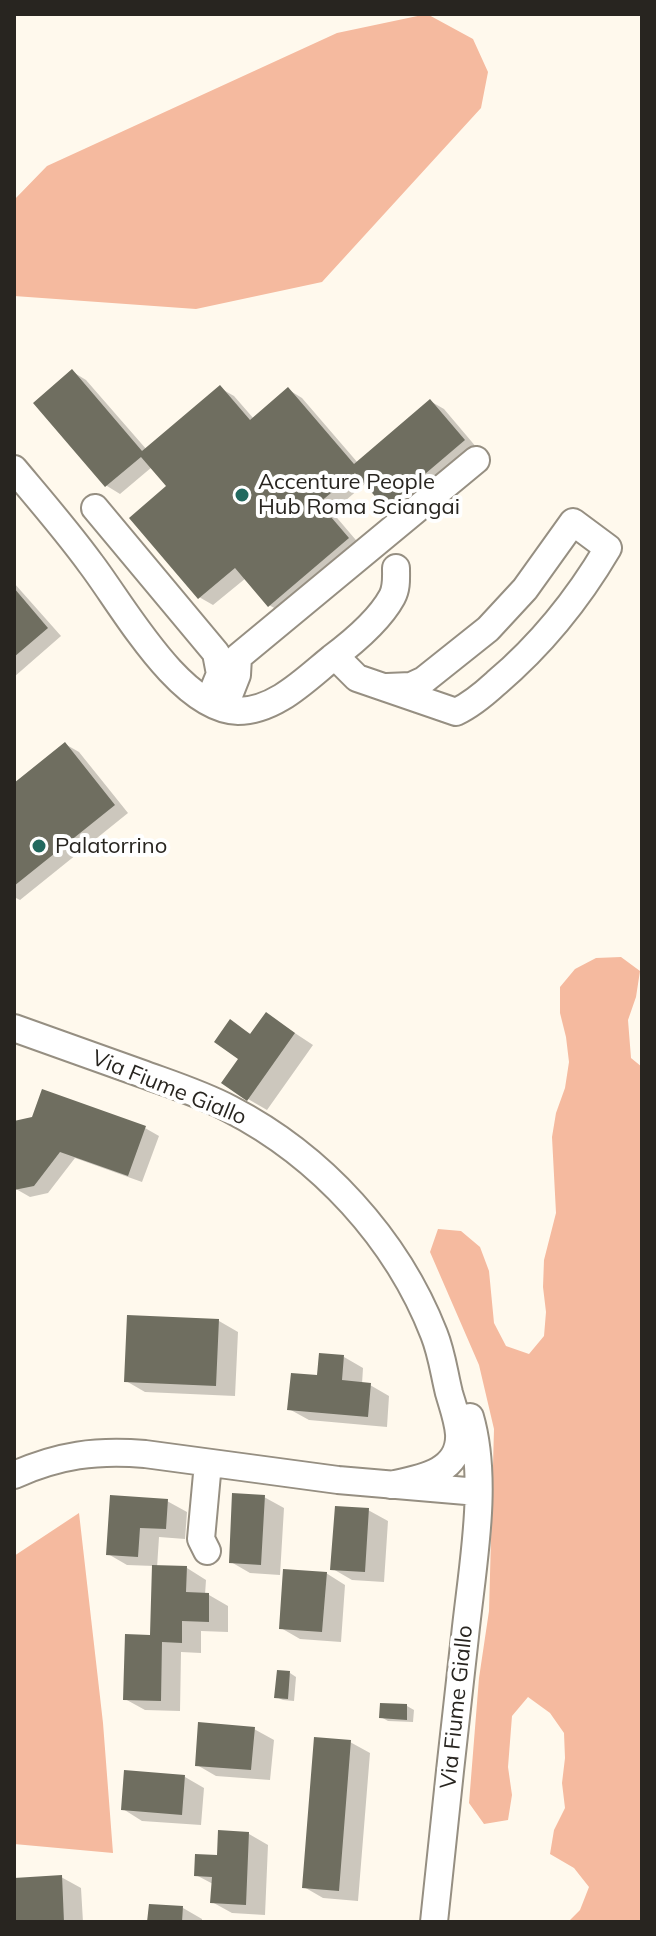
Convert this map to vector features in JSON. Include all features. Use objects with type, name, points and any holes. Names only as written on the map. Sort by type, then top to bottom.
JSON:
[{"type":"street","points":[[217,705],[237,675],[238,657],[476,460]]},
{"type":"street","points":[[14,469],[90,561],[129,619],[181,683],[217,705],[238,711],[263,708],[285,695],[370,625],[393,596],[396,568]]},
{"type":"street","points":[[95,508],[216,653],[220,674],[217,705]]},
{"type":"street","points":[[335,656],[357,678],[456,712],[471,703],[539,644],[574,600],[608,548],[573,522],[525,589],[488,629],[424,680],[411,686],[387,687]]},
{"type":"street","name":"Via Fiume Giallo","points":[[14,1028],[214,1101],[256,1123],[292,1148],[346,1197],[388,1250],[423,1308],[444,1363],[458,1427],[460,1442],[449,1463],[431,1476],[390,1485]]},
{"type":"street","name":"Via Fiume Giallo","points":[[434,1922],[478,1492],[473,1426],[444,1363]]},
{"type":"street","name":"Via Fiume Giallo","points":[[14,1475],[57,1459],[101,1452],[145,1454],[390,1485],[478,1492]]},
{"type":"street","points":[[207,1551],[201,1539],[208,1463]]},
{"type":"shaded area","points":[[427,14],[473,39],[488,72],[481,108],[322,282],[196,309],[14,296],[14,200],[47,166],[337,33]]},
{"type":"shaded area","points":[[621,957],[640,971],[628,1020],[631,1058],[642,1067],[642,1922],[568,1922],[580,1910],[589,1887],[574,1868],[550,1854],[554,1830],[565,1808],[562,1783],[564,1733],[550,1713],[528,1697],[512,1716],[508,1767],[512,1795],[508,1820],[484,1824],[469,1803],[479,1678],[489,1611],[494,1429],[479,1365],[430,1252],[438,1229],[461,1231],[480,1247],[489,1271],[494,1323],[506,1346],[529,1354],[544,1336],[544,1260],[556,1213],[552,1137],[569,1062],[560,1013],[560,987],[575,969],[596,958]]},
{"type":"shaded area","points":[[79,1513],[103,1723],[113,1853],[14,1844],[14,1556]]},
{"type":"building","name":"Accenture People Hub Roma Sciangai","points":[[72,369],[142,451],[220,385],[250,420],[288,387],[354,464],[430,399],[465,440],[385,508],[355,473],[319,503],[349,538],[268,607],[235,568],[198,599],[129,518],[166,486],[141,457],[105,487],[33,403]]},
{"type":"building","points":[[14,588],[48,628],[14,657]]},
{"type":"building","name":"Palatorrino","points":[[65,742],[115,805],[14,886],[14,783]]},
{"type":"building","points":[[266,1012],[295,1033],[247,1101],[221,1083],[238,1059],[214,1042],[230,1019],[250,1034]]},
{"type":"building","points":[[42,1089],[146,1126],[128,1176],[60,1152],[34,1186],[14,1190],[14,1121],[32,1117]]},
{"type":"building","points":[[127,1315],[219,1319],[216,1386],[124,1382]]},
{"type":"building","points":[[319,1353],[344,1355],[342,1380],[371,1383],[368,1417],[287,1410],[291,1373],[317,1375]]},
{"type":"building","points":[[232,1493],[265,1495],[261,1565],[229,1563]]},
{"type":"building","points":[[110,1495],[168,1499],[166,1529],[140,1528],[138,1557],[106,1555]]},
{"type":"building","points":[[335,1506],[369,1508],[365,1572],[330,1570]]},
{"type":"building","points":[[152,1565],[187,1566],[186,1592],[209,1593],[209,1622],[182,1621],[182,1643],[162,1642],[161,1701],[123,1700],[125,1634],[150,1635]]},
{"type":"building","points":[[283,1569],[327,1572],[322,1632],[279,1629]]},
{"type":"building","points":[[277,1670],[290,1671],[288,1699],[274,1698]]},
{"type":"building","points":[[380,1703],[407,1704],[407,1720],[379,1718]]},
{"type":"building","points":[[198,1722],[255,1727],[251,1770],[195,1766]]},
{"type":"building","points":[[314,1737],[351,1740],[339,1891],[302,1888]]},
{"type":"building","points":[[124,1770],[185,1775],[182,1815],[121,1810]]},
{"type":"building","points":[[218,1830],[249,1832],[246,1905],[210,1903],[212,1877],[194,1876],[195,1854],[217,1855]]},
{"type":"building","points":[[62,1875],[64,1922],[14,1922],[14,1878]]},
{"type":"building","points":[[149,1904],[183,1906],[182,1922],[147,1922]]},
{"type":"place","name":"Accenture People Hub Roma Sciangai","points":[[242,495]]},
{"type":"place","name":"Palatorrino","points":[[39,846]]}]
